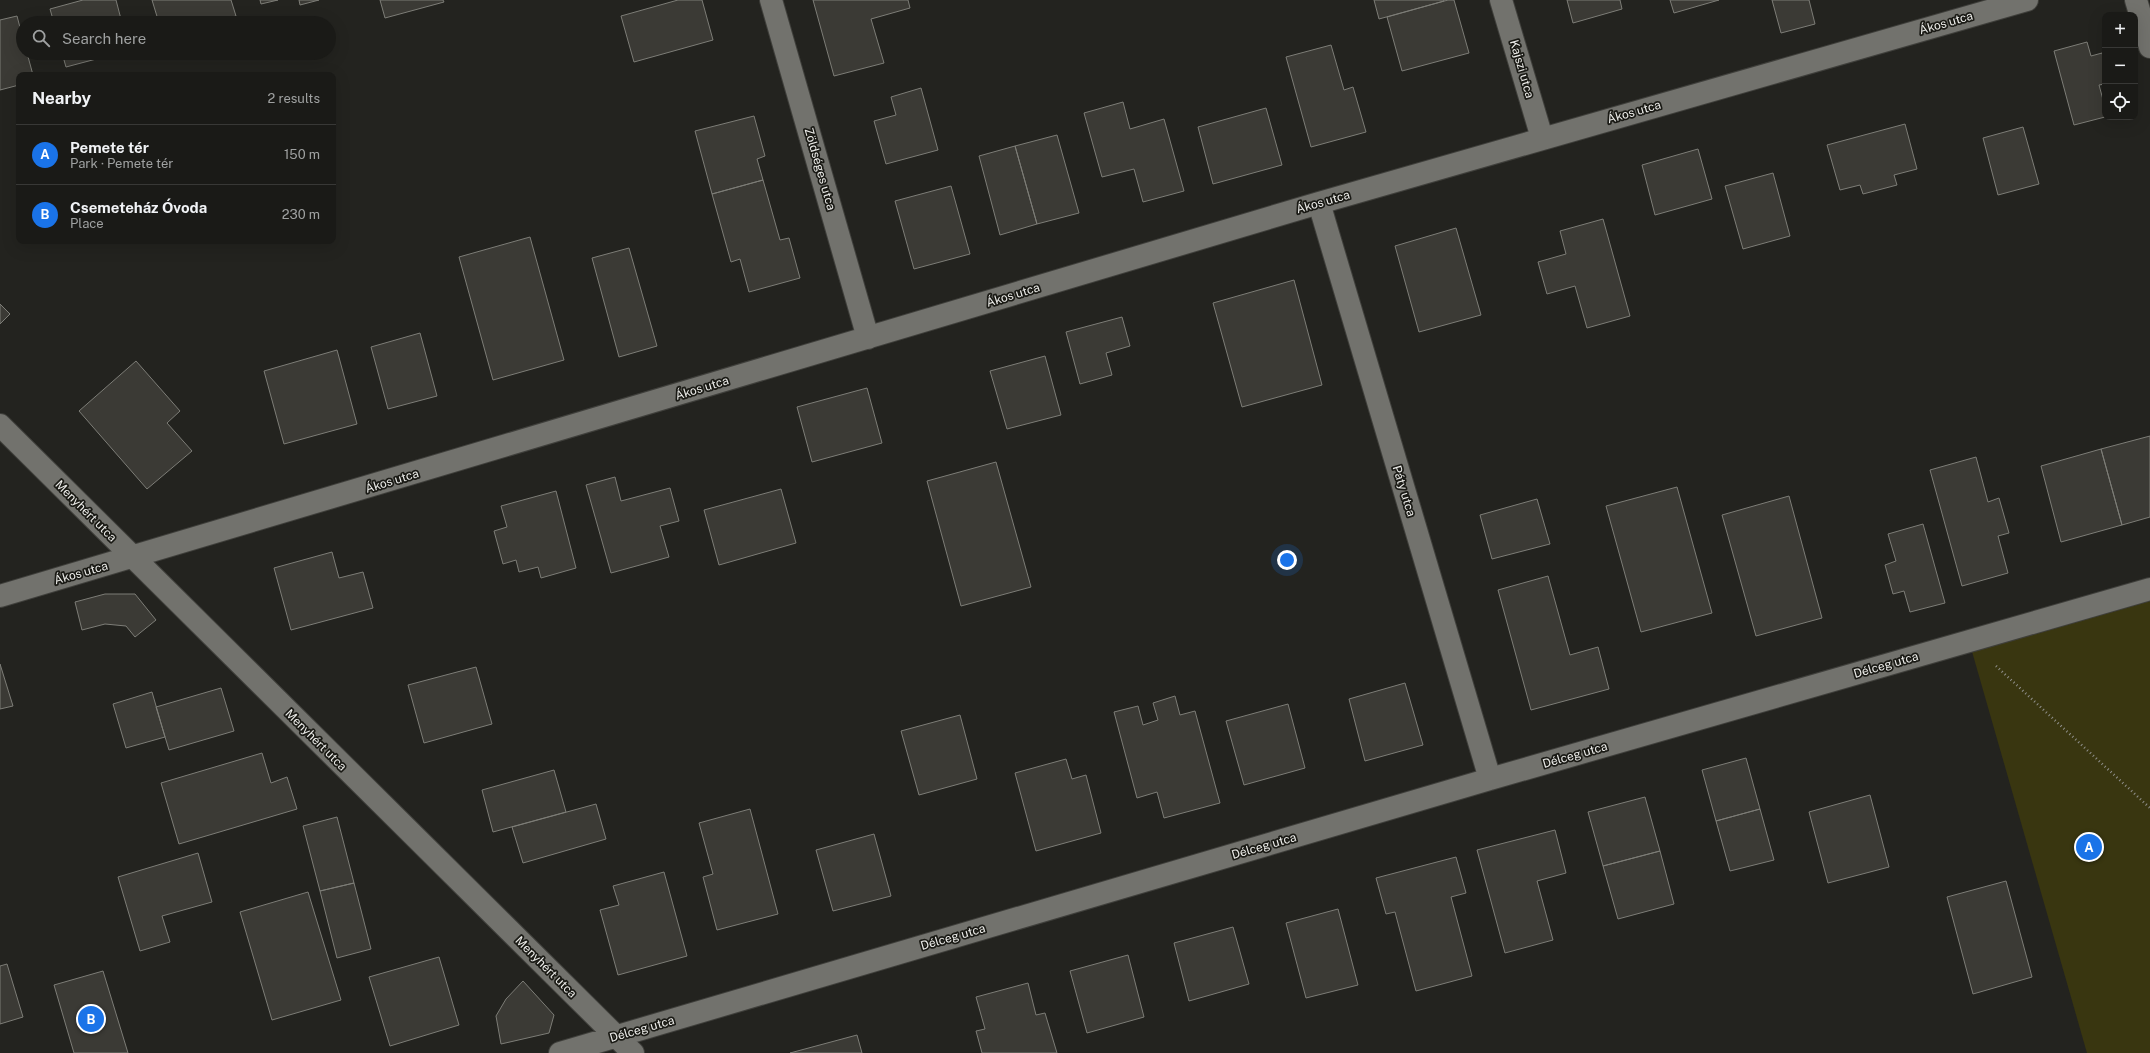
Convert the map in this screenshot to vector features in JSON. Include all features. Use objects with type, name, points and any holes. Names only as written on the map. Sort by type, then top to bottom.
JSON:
[{"type":"street","name":"Zöldséges utca","points":[[771,0],[868,338]]},
{"type":"street","name":"Kajszi utca","points":[[1502,0],[1542,138]]},
{"type":"street","name":"Ákos utca","points":[[0,596],[132,558],[1319,203],[2027,0]]},
{"type":"street","points":[[2136,0],[2150,47]]},
{"type":"street","name":"Páty utca","points":[[1319,203],[1490,780]]},
{"type":"street","name":"Menyhért utca","points":[[0,425],[132,558],[633,1053]]},
{"type":"street","name":"Délceg utca","points":[[560,1053],[1490,780],[2150,589]]},
{"type":"path","points":[[1969,641],[2150,808]]},
{"type":"shaded area","points":[[2150,589],[2150,1053],[2087,1053],[1969,641]]},
{"type":"building","points":[[83,0],[116,0],[120,16],[52,16],[50,9]]},
{"type":"building","points":[[152,0],[231,0],[236,16],[157,16]]},
{"type":"building","points":[[260,0],[278,0],[261,4]]},
{"type":"building","points":[[299,0],[319,0],[300,5]]},
{"type":"building","points":[[380,0],[443,0],[444,2],[385,18]]},
{"type":"building","points":[[678,0],[702,0],[713,40],[634,62],[621,16]]},
{"type":"building","points":[[813,0],[908,0],[910,8],[871,19],[884,63],[834,76]]},
{"type":"building","points":[[1374,0],[1444,0],[1444,1],[1379,19]]},
{"type":"building","points":[[1448,0],[1454,0],[1469,53],[1402,71],[1387,17]]},
{"type":"building","points":[[1567,0],[1620,0],[1622,9],[1573,23]]},
{"type":"building","points":[[1670,0],[1719,0],[1674,13]]},
{"type":"building","points":[[1772,0],[1809,0],[1815,24],[1781,33]]},
{"type":"building","points":[[16,16],[16,60],[29,60],[32,72],[16,72],[16,86],[0,90],[0,20]]},
{"type":"building","points":[[2087,42],[2091,56],[2102,53],[2102,84],[2099,85],[2102,96],[2102,118],[2074,125],[2054,51]]},
{"type":"building","points":[[1331,45],[1344,90],[1353,87],[1366,132],[1311,147],[1286,57]]},
{"type":"building","points":[[64,60],[92,60],[66,67]]},
{"type":"building","points":[[921,88],[938,150],[886,164],[874,121],[896,115],[891,97]]},
{"type":"building","points":[[1123,102],[1130,129],[1164,119],[1184,191],[1143,202],[1134,169],[1102,177],[1084,113]]},
{"type":"building","points":[[1266,108],[1282,165],[1213,184],[1198,127]]},
{"type":"building","points":[[754,116],[765,156],[757,159],[763,180],[712,194],[695,131]]},
{"type":"building","points":[[1905,124],[1917,169],[1894,175],[1897,185],[1863,194],[1860,185],[1840,190],[1827,145]]},
{"type":"building","points":[[2023,127],[2039,184],[1998,195],[1983,138]]},
{"type":"building","points":[[1057,135],[1079,213],[1037,224],[1015,146]]},
{"type":"building","points":[[1015,146],[1037,224],[1000,235],[979,156]]},
{"type":"building","points":[[1698,149],[1712,199],[1655,215],[1642,165]]},
{"type":"building","points":[[1773,173],[1790,236],[1743,249],[1725,186]]},
{"type":"building","points":[[763,180],[780,240],[789,238],[800,278],[749,292],[740,259],[731,262],[712,194]]},
{"type":"building","points":[[951,186],[970,254],[914,269],[895,201]]},
{"type":"building","points":[[1603,219],[1630,316],[1587,328],[1575,286],[1547,294],[1538,262],[1566,254],[1560,231]]},
{"type":"building","points":[[1456,228],[1481,315],[1419,332],[1395,246]]},
{"type":"building","points":[[530,237],[564,360],[493,380],[459,257]]},
{"type":"building","points":[[629,248],[657,346],[619,357],[592,258]]},
{"type":"building","points":[[1294,280],[1322,385],[1242,407],[1213,303]]},
{"type":"building","points":[[0,304],[10,314],[0,324]]},
{"type":"building","points":[[1122,317],[1130,346],[1106,353],[1112,375],[1080,384],[1066,332]]},
{"type":"building","points":[[420,333],[437,396],[388,409],[371,347]]},
{"type":"building","points":[[337,350],[357,424],[284,444],[264,371]]},
{"type":"building","points":[[1045,356],[1061,415],[1007,429],[990,371]]},
{"type":"building","points":[[136,361],[180,411],[167,423],[192,451],[147,489],[79,411]]},
{"type":"building","points":[[867,388],[882,443],[812,462],[797,407]]},
{"type":"building","points":[[2150,436],[2150,517],[2122,525],[2101,449]]},
{"type":"building","points":[[2101,449],[2122,525],[2061,542],[2041,466]]},
{"type":"building","points":[[1976,457],[1988,502],[1999,498],[2009,533],[1998,536],[2008,573],[1962,586],[1930,470]]},
{"type":"building","points":[[996,462],[1031,587],[961,606],[927,481]]},
{"type":"building","points":[[615,477],[621,501],[670,488],[679,521],[660,526],[669,557],[611,573],[586,485]]},
{"type":"building","points":[[1677,487],[1712,613],[1641,632],[1606,506]]},
{"type":"building","points":[[781,489],[796,543],[719,565],[704,510]]},
{"type":"building","points":[[556,491],[576,568],[541,578],[538,567],[519,572],[516,560],[503,564],[494,531],[507,527],[501,506]]},
{"type":"building","points":[[1789,496],[1822,618],[1756,636],[1722,515]]},
{"type":"building","points":[[1537,499],[1550,544],[1492,559],[1480,515]]},
{"type":"building","points":[[1923,524],[1945,603],[1910,612],[1904,591],[1893,594],[1885,565],[1896,561],[1888,534]]},
{"type":"building","points":[[332,552],[339,578],[363,572],[373,608],[291,630],[274,568]]},
{"type":"building","points":[[1548,576],[1570,655],[1598,647],[1609,689],[1531,710],[1498,590]]},
{"type":"building","points":[[105,594],[135,594],[156,620],[135,637],[126,626],[105,624],[82,630],[75,602]]},
{"type":"building","points":[[0,664],[13,706],[0,709]]},
{"type":"building","points":[[476,667],[492,724],[424,743],[408,685]]},
{"type":"building","points":[[1405,683],[1423,745],[1365,761],[1349,699]]},
{"type":"building","points":[[221,688],[234,731],[169,750],[156,707]]},
{"type":"building","points":[[152,692],[165,737],[126,748],[113,704]]},
{"type":"building","points":[[1175,696],[1180,715],[1195,711],[1220,803],[1164,818],[1157,792],[1137,798],[1114,712],[1138,706],[1143,725],[1158,720],[1153,703]]},
{"type":"building","points":[[1288,704],[1305,768],[1244,785],[1226,721]]},
{"type":"building","points":[[960,715],[977,779],[919,795],[901,731]]},
{"type":"building","points":[[262,753],[271,783],[287,777],[297,809],[179,844],[161,783]]},
{"type":"building","points":[[1746,758],[1760,809],[1716,821],[1702,770]]},
{"type":"building","points":[[1066,759],[1072,779],[1086,775],[1101,833],[1036,851],[1015,773]]},
{"type":"building","points":[[554,770],[566,812],[493,832],[482,790]]},
{"type":"building","points":[[1870,795],[1889,867],[1828,883],[1809,812]]},
{"type":"building","points":[[1645,797],[1660,851],[1603,866],[1588,812]]},
{"type":"building","points":[[596,804],[606,839],[523,863],[512,827]]},
{"type":"building","points":[[750,809],[778,914],[717,930],[703,877],[713,874],[699,823]]},
{"type":"building","points":[[1760,809],[1774,860],[1730,871],[1716,821]]},
{"type":"building","points":[[337,817],[354,883],[320,891],[303,826]]},
{"type":"building","points":[[1555,830],[1566,873],[1537,881],[1553,940],[1505,953],[1477,850]]},
{"type":"building","points":[[874,834],[891,896],[833,911],[816,850]]},
{"type":"building","points":[[1660,851],[1674,904],[1618,919],[1603,866]]},
{"type":"building","points":[[198,853],[212,902],[162,916],[170,942],[140,951],[118,877]]},
{"type":"building","points":[[1456,857],[1466,893],[1451,897],[1472,976],[1416,991],[1395,912],[1386,914],[1376,878]]},
{"type":"building","points":[[664,872],[687,956],[618,975],[600,910],[619,905],[613,886]]},
{"type":"building","points":[[2006,881],[2032,977],[1973,994],[1947,897]]},
{"type":"building","points":[[354,883],[371,949],[337,958],[320,891]]},
{"type":"building","points":[[308,892],[341,1000],[272,1020],[240,912]]},
{"type":"building","points":[[1338,909],[1358,985],[1306,998],[1286,923]]},
{"type":"building","points":[[1233,927],[1249,984],[1189,1001],[1174,943]]},
{"type":"building","points":[[1128,955],[1144,1017],[1087,1033],[1070,971]]},
{"type":"building","points":[[439,957],[459,1025],[390,1046],[369,977]]},
{"type":"building","points":[[7,964],[23,1017],[0,1024],[0,966]]},
{"type":"building","points":[[103,971],[128,1053],[74,1053],[54,985]]},
{"type":"building","points":[[523,981],[554,1015],[549,1033],[501,1044],[496,1016],[506,999]]},
{"type":"building","points":[[1028,983],[1036,1015],[1045,1013],[1057,1053],[982,1053],[976,1031],[985,1029],[976,997]]},
{"type":"building","points":[[857,1035],[862,1053],[790,1053]]},
{"type":"place","name":"Pemete tér","points":[[2089,847]]},
{"type":"place","name":"Csemeteház Óvoda","points":[[91,1019]]}]
